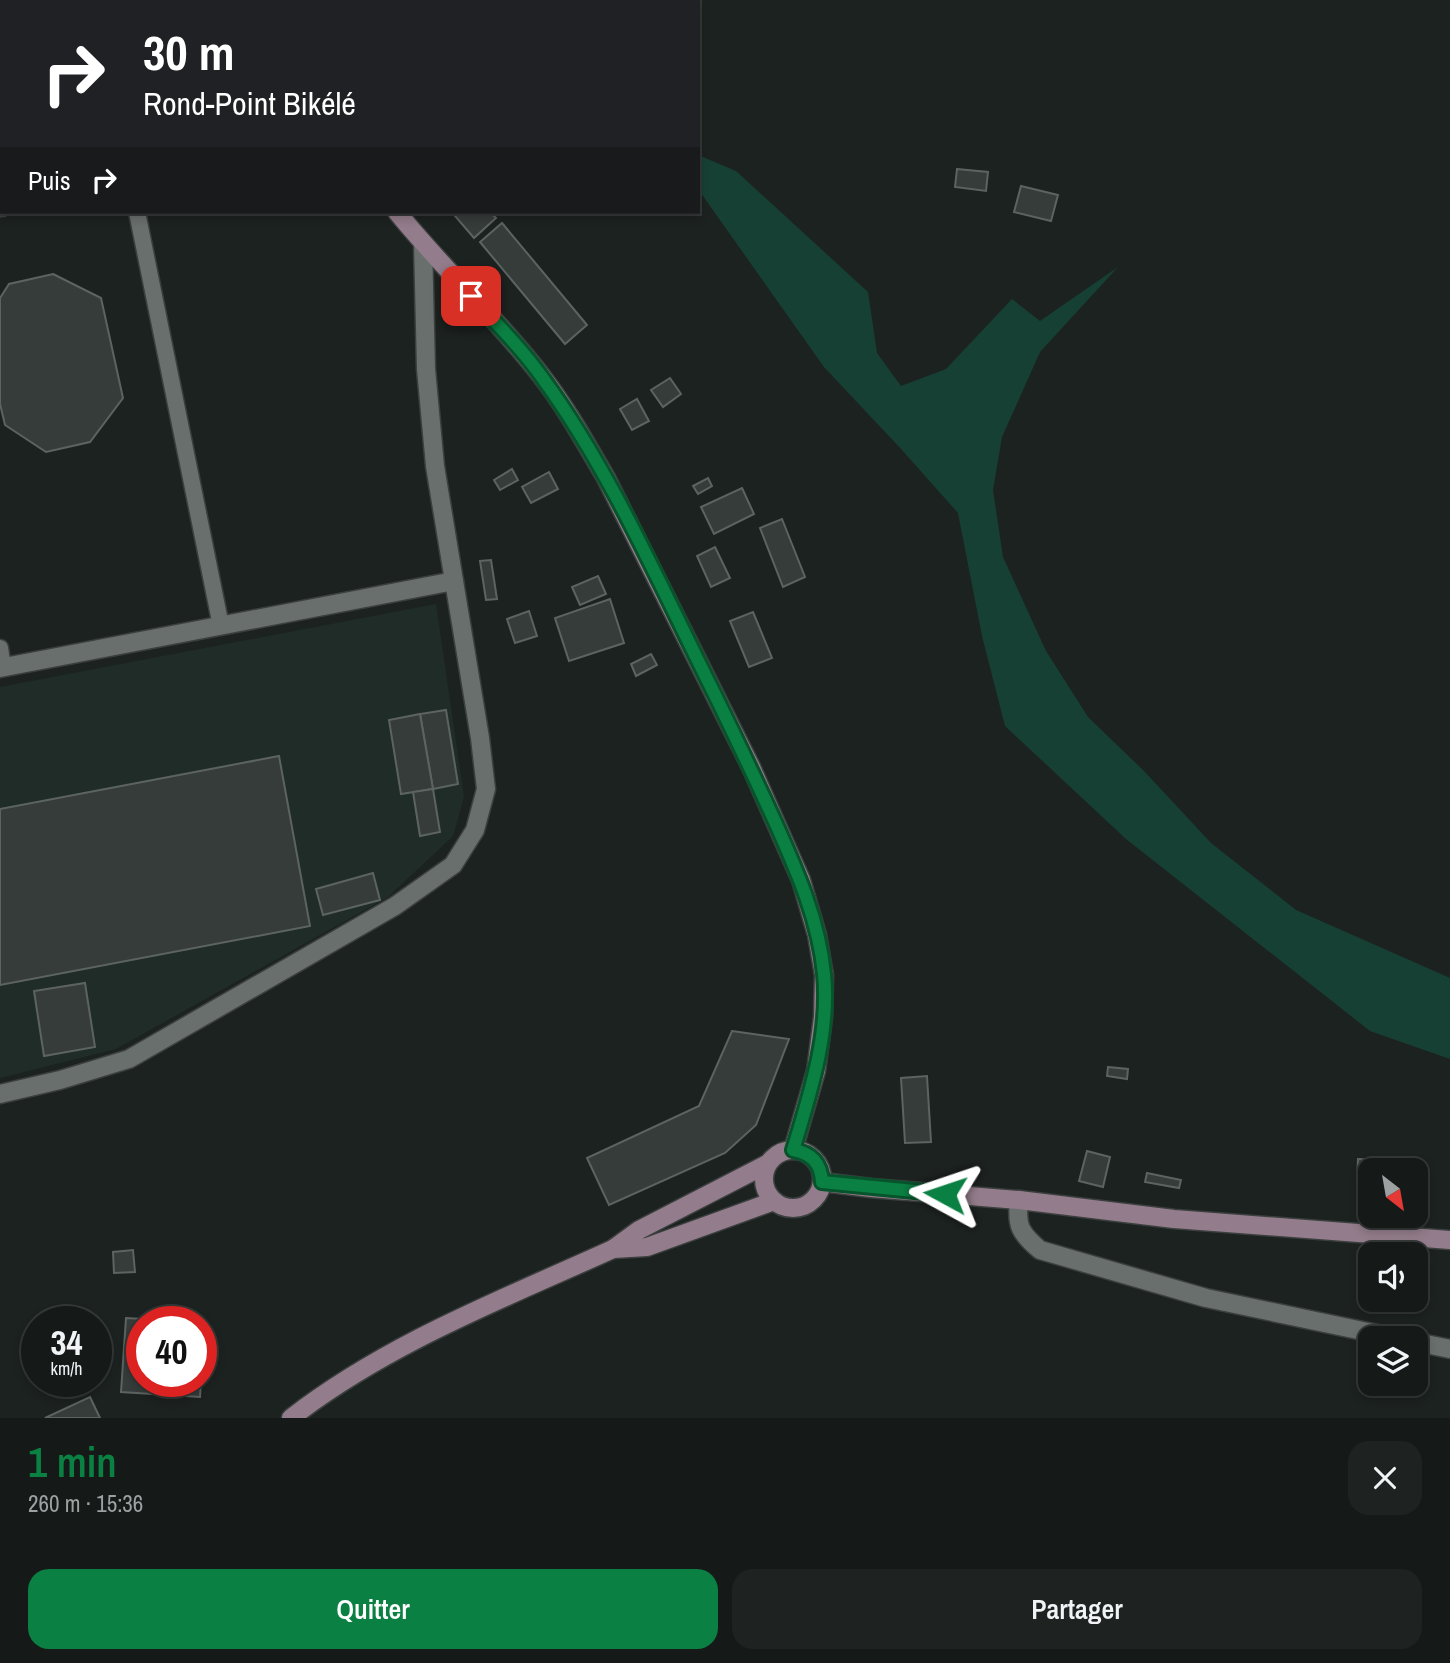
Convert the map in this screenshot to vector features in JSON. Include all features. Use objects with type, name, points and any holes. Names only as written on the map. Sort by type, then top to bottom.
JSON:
[{"type":"street","points":[[399,214],[543,378],[581,435],[618,502],[751,767],[801,880],[817,934],[824,975],[823,1017],[816,1071],[793,1150]]},
{"type":"street","points":[[0,1094],[60,1080],[129,1059],[395,906],[453,865],[475,830],[486,789],[435,466],[426,369],[423,244]]},
{"type":"street","points":[[2,668],[454,581]]},
{"type":"street","points":[[291,1418],[314,1400],[393,1351],[613,1249],[639,1230],[767,1164],[774,1157],[793,1150],[812,1157],[818,1164],[822,1182],[818,1194],[803,1206],[782,1207],[767,1194],[764,1174],[767,1164]]},
{"type":"street","points":[[822,1182],[1019,1200],[1187,1220],[1450,1240]]},
{"type":"street","points":[[1019,1200],[1016,1220],[1026,1238],[1040,1250],[1206,1298],[1358,1330]]},
{"type":"street","points":[[613,1249],[647,1247],[774,1201]]},
{"type":"street","points":[[1428,1344],[1450,1349]]},
{"type":"lane","points":[[137,214],[221,626]]},
{"type":"lane","points":[[0,648],[2,668]]},
{"type":"shaded area","points":[[700,156],[736,171],[868,292],[877,353],[901,386],[946,369],[1012,299],[1040,321],[1118,267],[1040,352],[1002,437],[993,490],[1003,557],[1046,651],[1088,717],[1144,771],[1211,843],[1296,910],[1450,978],[1450,1059],[1370,1031],[1126,839],[1005,726],[982,636],[958,513],[824,367],[700,192]]},
{"type":"shaded area","points":[[436,604],[464,797],[453,836],[388,897],[116,1049],[0,1078],[0,687]]},
{"type":"building","points":[[957,169],[988,172],[986,191],[955,187]]},
{"type":"building","points":[[1021,186],[1058,195],[1051,221],[1014,212]]},
{"type":"building","points":[[492,214],[496,218],[474,238],[455,216]]},
{"type":"building","points":[[502,223],[587,325],[565,344],[480,242]]},
{"type":"building","points":[[53,274],[101,298],[123,398],[90,442],[46,452],[5,425],[0,404],[0,298],[9,284]]},
{"type":"building","points":[[670,378],[681,394],[663,407],[651,390]]},
{"type":"building","points":[[637,399],[649,421],[632,430],[620,409]]},
{"type":"building","points":[[512,469],[518,480],[500,490],[494,480]]},
{"type":"building","points":[[549,472],[558,489],[531,503],[522,487]]},
{"type":"building","points":[[708,478],[712,486],[698,494],[693,486]]},
{"type":"building","points":[[742,488],[754,514],[714,534],[701,507]]},
{"type":"building","points":[[782,519],[805,577],[783,587],[760,528]]},
{"type":"building","points":[[715,547],[730,578],[711,587],[697,556]]},
{"type":"building","points":[[491,560],[497,599],[486,600],[480,561]]},
{"type":"building","points":[[598,576],[606,594],[580,605],[572,587]]},
{"type":"building","points":[[610,599],[624,643],[569,661],[555,618]]},
{"type":"building","points":[[529,611],[537,636],[515,643],[507,619]]},
{"type":"building","points":[[753,612],[772,658],[749,667],[730,621]]},
{"type":"building","points":[[651,654],[657,665],[636,676],[631,664]]},
{"type":"building","points":[[446,710],[458,784],[433,789],[420,714]]},
{"type":"building","points":[[420,714],[433,789],[401,794],[389,720]]},
{"type":"building","points":[[279,756],[310,926],[0,985],[0,809]]},
{"type":"building","points":[[433,789],[440,832],[420,836],[413,792]]},
{"type":"building","points":[[373,873],[380,900],[323,915],[316,889]]},
{"type":"building","points":[[85,983],[95,1047],[44,1056],[34,991]]},
{"type":"building","points":[[732,1031],[789,1039],[756,1125],[725,1153],[609,1205],[587,1158],[699,1106]]},
{"type":"building","points":[[1108,1067],[1128,1069],[1127,1079],[1107,1076]]},
{"type":"building","points":[[927,1076],[931,1142],[905,1143],[901,1078]]},
{"type":"building","points":[[1087,1151],[1110,1157],[1103,1187],[1079,1181]]},
{"type":"building","points":[[1147,1173],[1181,1180],[1179,1188],[1145,1182]]},
{"type":"building","points":[[133,1250],[135,1272],[114,1273],[113,1252]]},
{"type":"building","points":[[126,1318],[126,1392],[121,1392]]},
{"type":"building","points":[[90,1397],[100,1418],[45,1418]]},
{"type":"route","points":[[471,296],[543,378],[606,478],[751,767],[801,880],[817,934],[824,975],[823,1017],[816,1071],[793,1150],[812,1157],[822,1174],[822,1182],[945,1194]]}]
